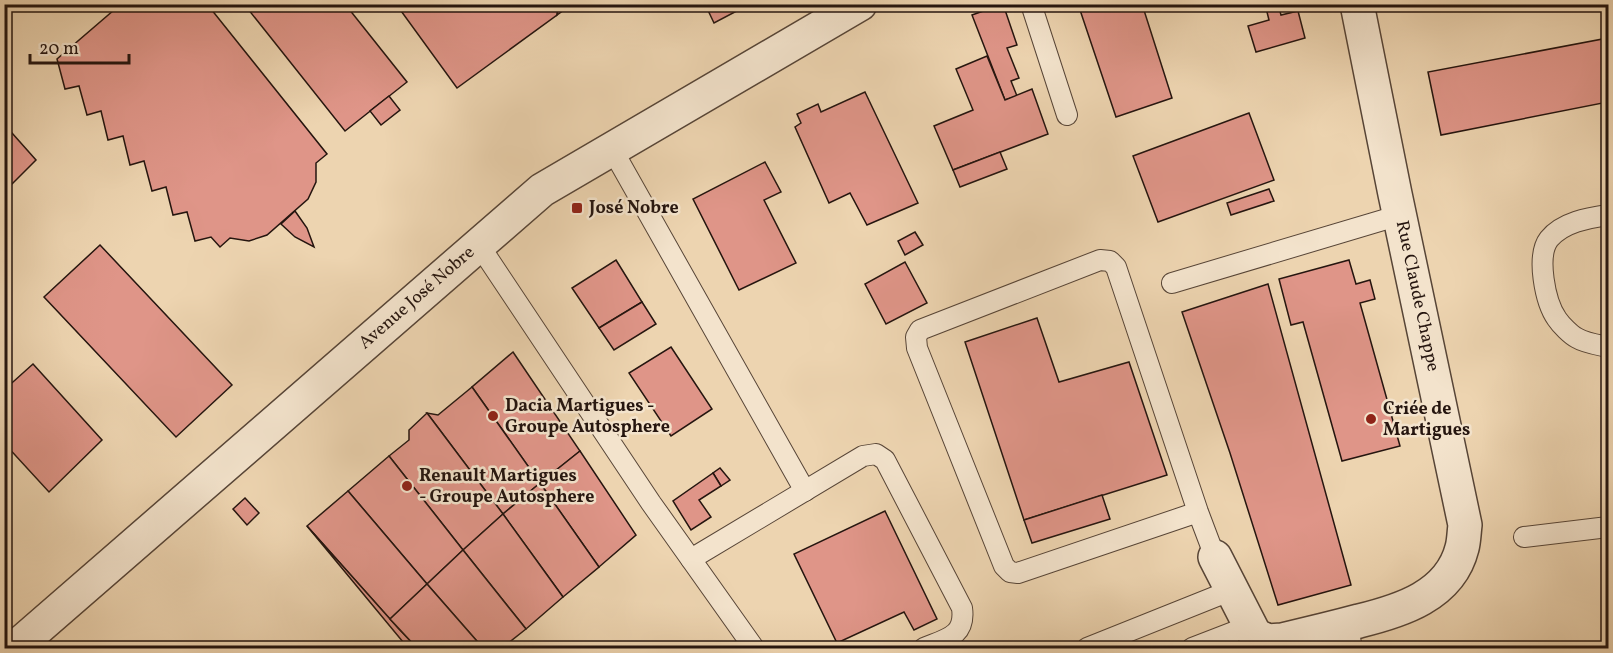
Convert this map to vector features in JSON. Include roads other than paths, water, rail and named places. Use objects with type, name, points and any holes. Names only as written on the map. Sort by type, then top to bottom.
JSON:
[{"type":"street","name":"Avenue José Nobre","points":[[15,648],[542,190],[860,4]]},
{"type":"street","name":"Rue Claude Chappe","points":[[1249,626],[1255,635],[1268,640],[1349,636],[1416,603],[1437,588],[1452,570],[1462,549],[1465,525],[1358,4]]},
{"type":"street","points":[[1215,557],[1249,626]]},
{"type":"lane","points":[[1031,4],[1067,115]]},
{"type":"lane","points":[[612,149],[806,491]]},
{"type":"lane","points":[[1172,283],[1400,215]]},
{"type":"lane","points":[[1608,215],[1589,218],[1563,227],[1548,240],[1542,262],[1546,297],[1557,320],[1578,339],[1608,347]]},
{"type":"lane","points":[[479,245],[691,559],[754,648]]},
{"type":"lane","points":[[1198,512],[1018,573],[1010,572],[1004,566],[917,348],[916,337],[920,330],[1100,260],[1110,261],[1116,267],[1215,557]]},
{"type":"lane","points":[[691,559],[863,456],[876,454],[885,460],[962,608],[963,618],[955,635],[924,648]]},
{"type":"lane","points":[[1524,537],[1608,526]]},
{"type":"lane","points":[[1087,648],[1232,590]]},
{"type":"lane","points":[[1192,648],[1249,626]]},
{"type":"place","name":"José Nobre","points":[[577,208]]},
{"type":"place","name":"Dacia Martigues - Groupe Autosphere","points":[[493,416]]},
{"type":"place","name":"Criée de Martigues","points":[[1371,419]]},
{"type":"place","name":"Renault Martigues - Groupe Autosphere","points":[[407,486]]}]
